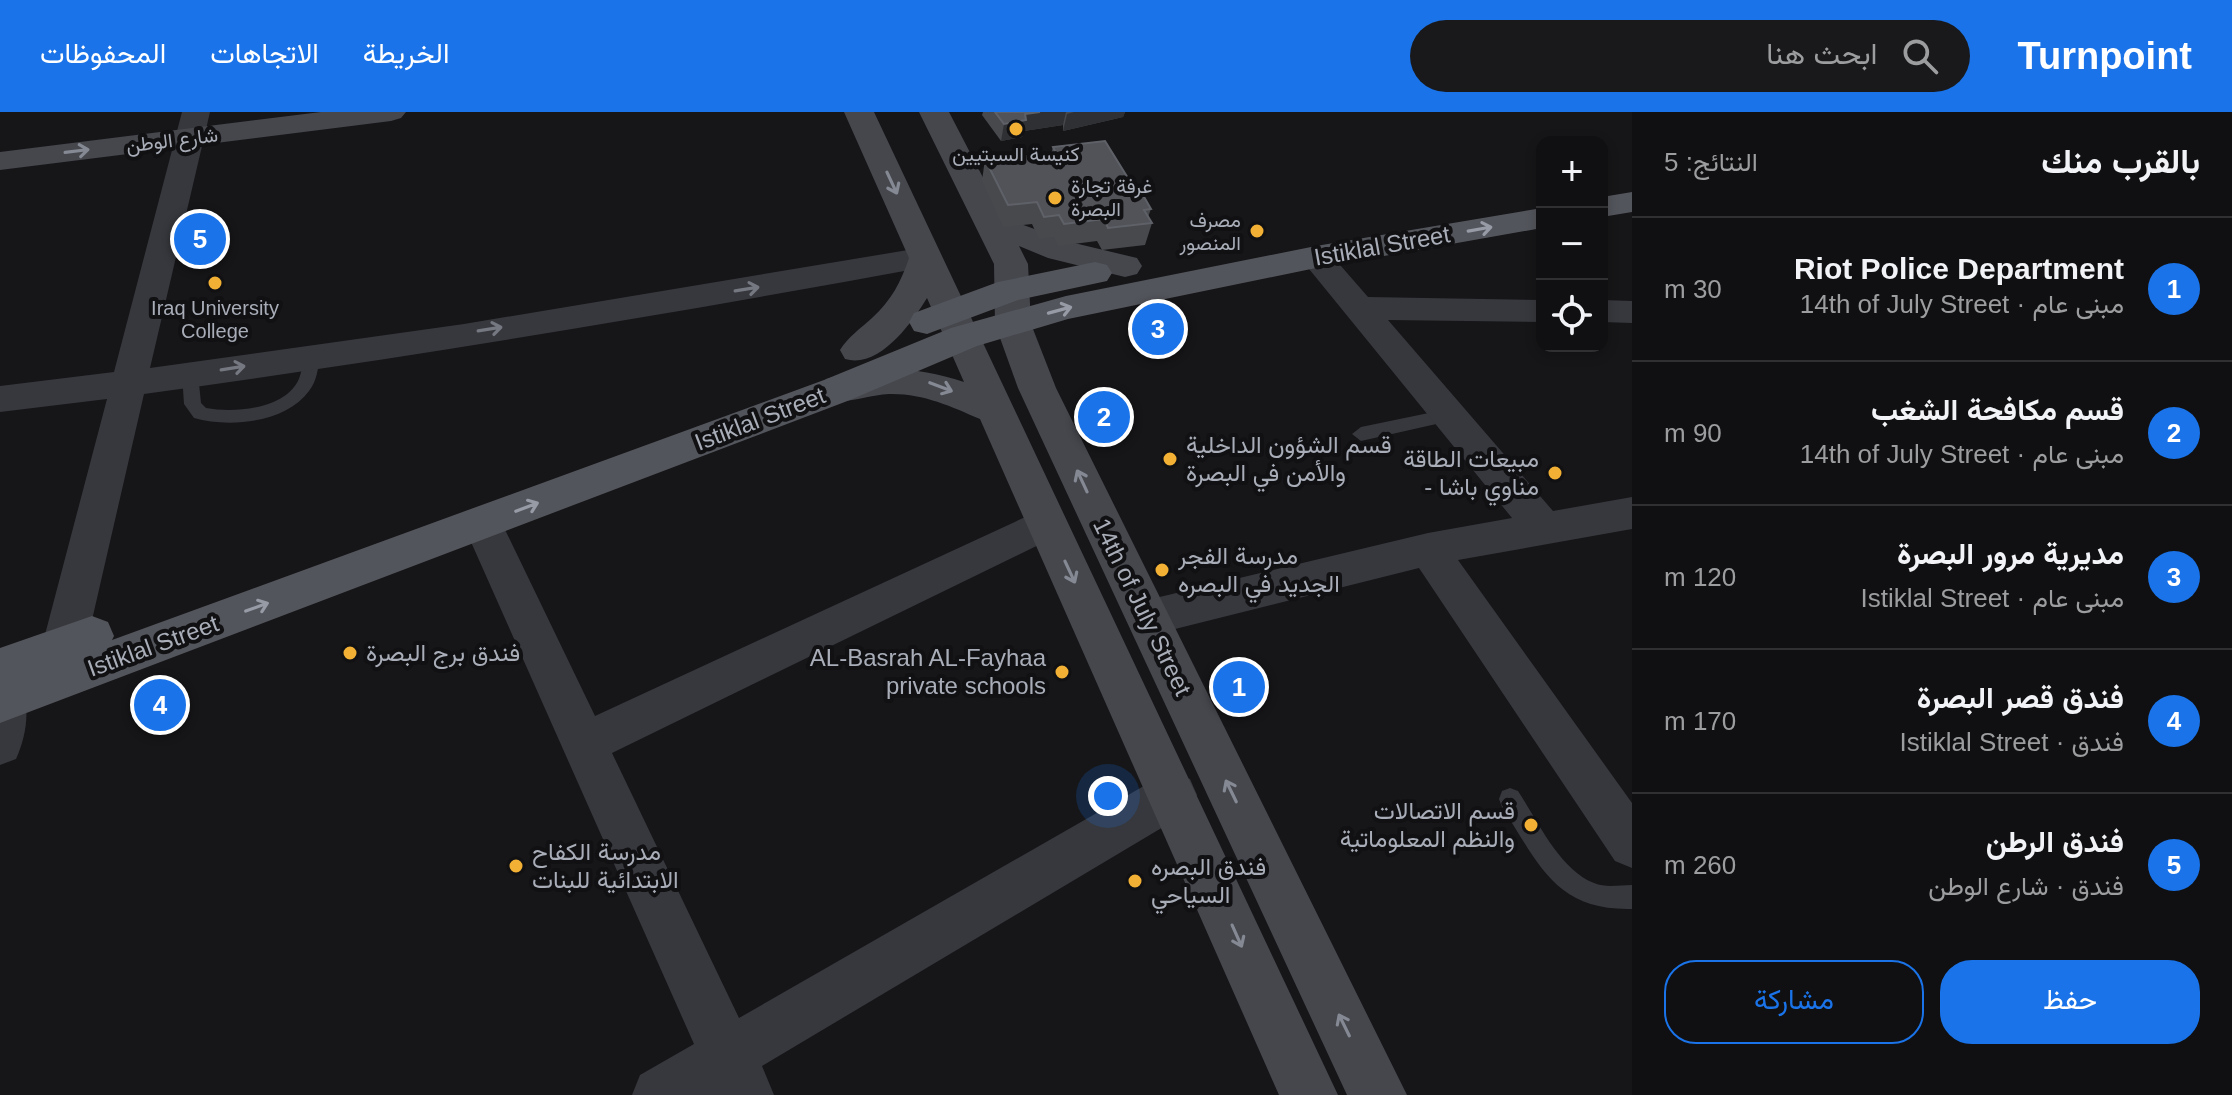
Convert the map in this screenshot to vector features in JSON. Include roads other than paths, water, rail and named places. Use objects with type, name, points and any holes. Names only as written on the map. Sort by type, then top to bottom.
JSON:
[{"type":"main road","name":"شارع الوطن","points":[[0,161],[192,125],[391,112]]},
{"type":"main road","name":"14th of July Street","points":[[859,112],[1309,1095]]},
{"type":"main road","name":"14th of July Street","points":[[934,112],[1011,264],[1012,307],[1037,388],[1378,1095]]},
{"type":"main road","points":[[1608,182],[1632,178]]},
{"type":"main road","name":"Istiklal Street","points":[[2,690],[64,646],[858,350],[958,325],[1125,266],[1308,231],[1536,193]]},
{"type":"main road","points":[[1608,206],[1632,202]]},
{"type":"main road","name":"Istiklal Street","points":[[1012,307],[1066,308],[1316,257],[1536,219]]},
{"type":"main road","points":[[993,225],[1060,250],[1125,266]]},
{"type":"main road","points":[[858,350],[902,312],[917,286],[926,257]]},
{"type":"main road","name":"Istiklal Street","points":[[2,690],[483,524],[837,390],[958,325]]},
{"type":"main road","points":[[837,390],[870,381],[914,380],[931,383],[995,410]]},
{"type":"street","points":[[64,646],[192,125]]},
{"type":"street","points":[[0,399],[128,384],[312,356],[657,303],[926,257]]},
{"type":"street","points":[[1316,257],[1543,527]]},
{"type":"street","points":[[1358,308],[1536,311]]},
{"type":"street","points":[[1608,311],[1632,312]]},
{"type":"street","points":[[1147,618],[1428,549],[1632,513]]},
{"type":"street","points":[[584,744],[1047,523]]},
{"type":"street","points":[[483,524],[737,1075]]},
{"type":"street","points":[[1428,549],[1632,844]]},
{"type":"street","points":[[0,744],[2,690]]},
{"type":"street","points":[[660,1095],[737,1075],[1173,795]]},
{"type":"lane","points":[[190,374],[193,404],[200,413],[226,416],[274,410],[297,395],[306,384],[312,356]]},
{"type":"lane","points":[[1361,434],[1448,415]]},
{"type":"lane","points":[[1510,799],[1559,870],[1584,891],[1605,898],[1632,897]]},
{"type":"place","name":"كنيسة السبتيين","points":[[1016,129]]},
{"type":"place","name":"غرفة تجارة البصرة","points":[[1055,198]]},
{"type":"place","name":"مصرف المنصور","points":[[1257,231]]},
{"type":"place","name":"فندق الرطن","points":[[200,239]]},
{"type":"place","name":"Iraq University College","points":[[215,283]]},
{"type":"place","name":"مديرية مرور البصرة","points":[[1158,329]]},
{"type":"place","name":"قسم مكافحة الشغب","points":[[1104,417]]},
{"type":"place","name":"قسم الشؤون الداخلية والأمن في البصرة","points":[[1170,459]]},
{"type":"place","name":"مبيعات الطاقة - مناوي باشا","points":[[1555,473]]},
{"type":"place","name":"مدرسة الفجر الجديد في البصره","points":[[1162,570]]},
{"type":"place","name":"فندق برج البصرة","points":[[350,653]]},
{"type":"place","name":"AL-Basrah AL-Fayhaa private schools","points":[[1062,672]]},
{"type":"place","name":"Riot Police Department","points":[[1239,687]]},
{"type":"place","name":"فندق قصر البصرة","points":[[160,705]]},
{"type":"place","name":"قسم الاتصالات والنظم المعلوماتية","points":[[1531,825]]},
{"type":"place","name":"مدرسة الكفاح الابتدائية للبنات","points":[[516,866]]},
{"type":"place","name":"فندق البصره السياحي","points":[[1135,881]]}]
